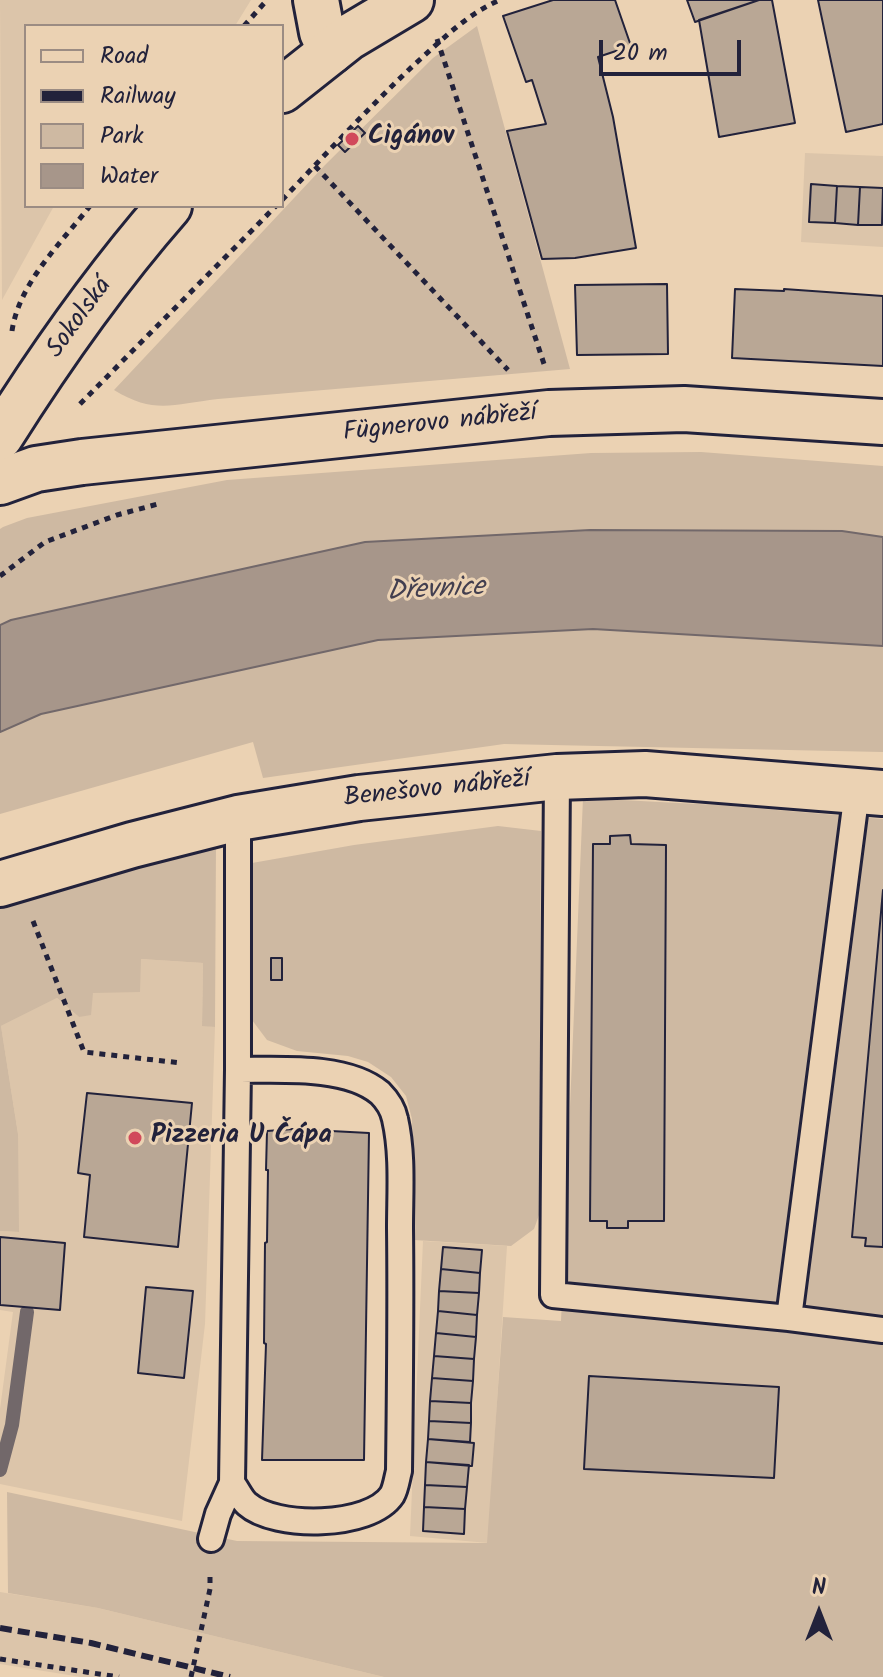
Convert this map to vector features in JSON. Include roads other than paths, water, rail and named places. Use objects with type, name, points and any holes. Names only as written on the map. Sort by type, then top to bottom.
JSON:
[{"type":"street","points":[[316,0],[322,32],[331,51]]},
{"type":"street","points":[[284,88],[331,51],[422,14]]},
{"type":"street","name":"Sokolská","points":[[0,437],[65,339],[134,246],[167,208]]},
{"type":"street","name":"Fügnerovo nábřeží","points":[[0,482],[36,469],[82,462],[549,413],[684,409],[883,422]]},
{"type":"street","name":"Benešovo nábřeží","points":[[8,881],[238,818],[359,798],[557,777],[645,774],[870,792]]},
{"type":"lane","points":[[557,777],[553,1295],[883,1330]]},
{"type":"lane","points":[[789,1318],[870,792]]},
{"type":"lane","points":[[211,1539],[232,1483],[238,818]]},
{"type":"lane","points":[[232,1483],[247,1504],[285,1519],[346,1519],[376,1509],[392,1494],[399,1471],[401,1350],[399,1151],[395,1117],[389,1103],[363,1083],[326,1073],[238,1070]]},
{"type":"water","name":"Dřevnice","points":[[590,530],[842,531],[883,537],[883,646],[593,629],[378,640],[41,714],[0,732],[0,625],[11,620],[365,542]]},
{"type":"waterway","points":[[0,1470],[12,1425],[27,1312]]},
{"type":"railway","points":[[0,1628],[91,1643],[230,1677]]},
{"type":"place","name":"Cigánov","points":[[352,139]]},
{"type":"place","name":"Pizzeria U Čápa","points":[[135,1138]]}]
